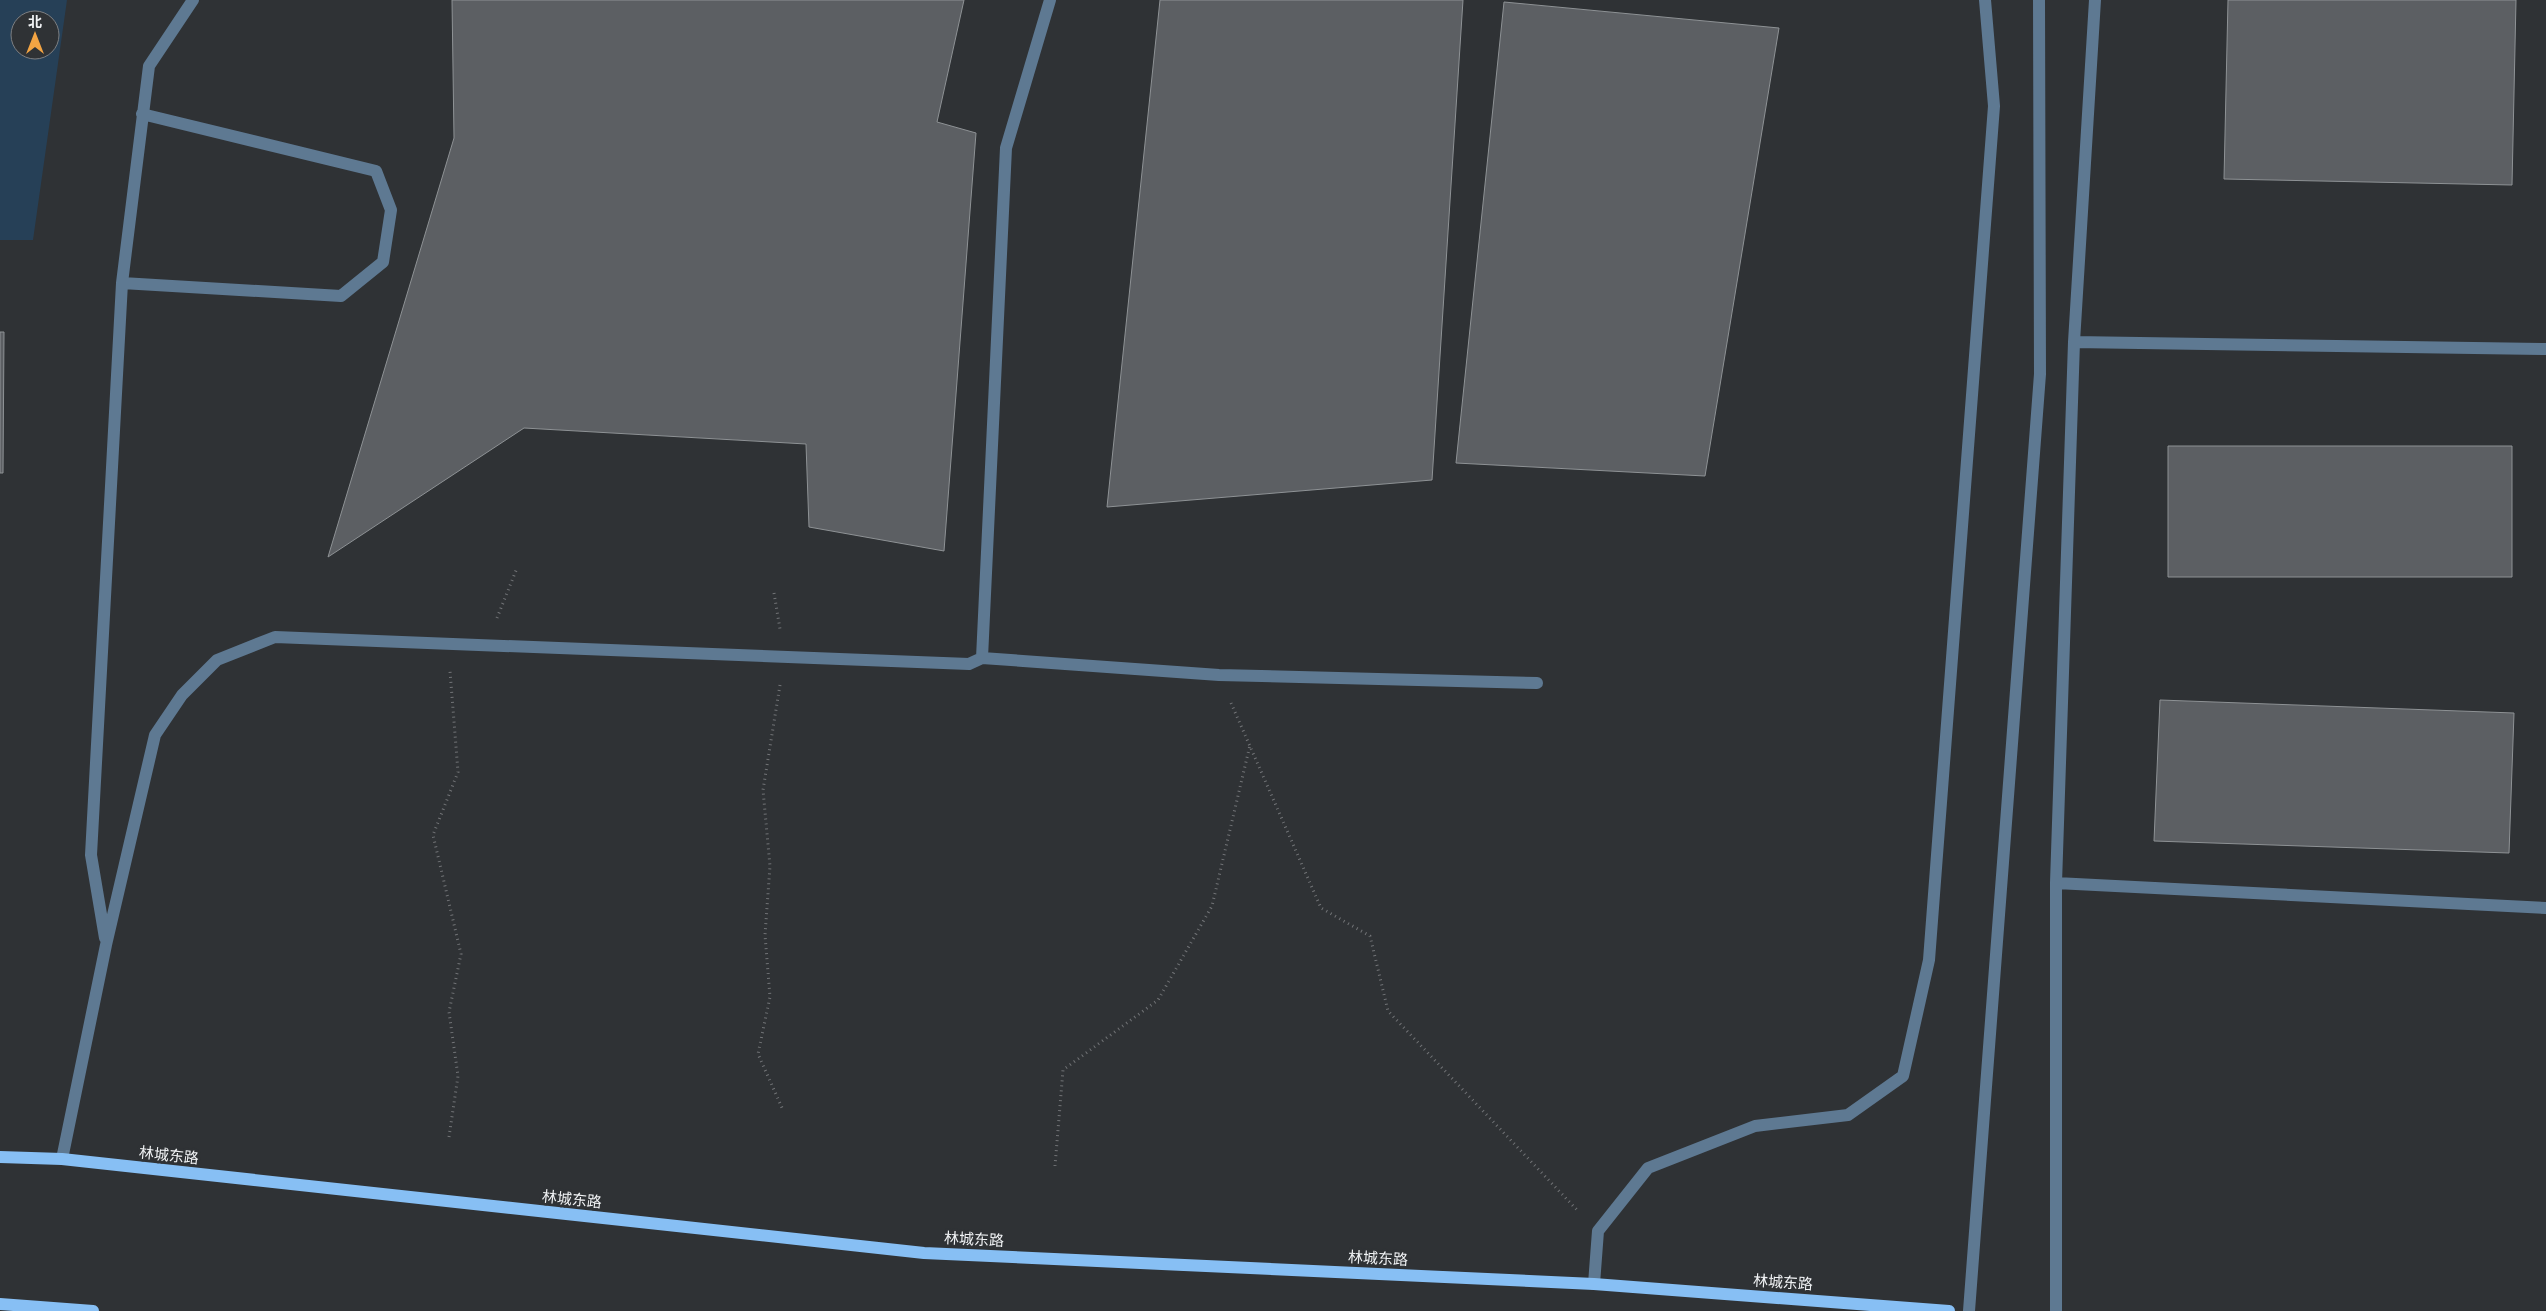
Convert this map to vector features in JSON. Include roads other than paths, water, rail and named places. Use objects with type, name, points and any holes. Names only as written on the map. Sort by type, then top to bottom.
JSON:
[{"type":"main road","name":"林城东路","points":[[0,1157],[62,1159],[924,1253],[1594,1284],[1949,1311]]},
{"type":"main road","points":[[0,1304],[93,1311]]},
{"type":"street","points":[[106,945],[91,855],[122,283],[149,66],[193,0]]},
{"type":"street","points":[[982,658],[1006,148],[1050,0]]},
{"type":"street","points":[[1594,1284],[1598,1231],[1648,1168],[1756,1126],[1848,1115],[1903,1076],[1929,960],[1937,861],[1994,106],[1986,0]]},
{"type":"street","points":[[1969,1311],[2040,374],[2039,0]]},
{"type":"street","points":[[2056,1311],[2056,883],[2074,342],[2095,0]]},
{"type":"street","points":[[122,283],[341,296],[383,262],[391,210],[376,171],[142,114]]},
{"type":"street","points":[[2074,342],[2546,348]]},
{"type":"street","points":[[62,1159],[106,945],[155,735],[182,695],[217,660],[275,637],[969,664],[982,658],[1218,675],[1537,684]]},
{"type":"street","points":[[2056,883],[2546,908]]}]
